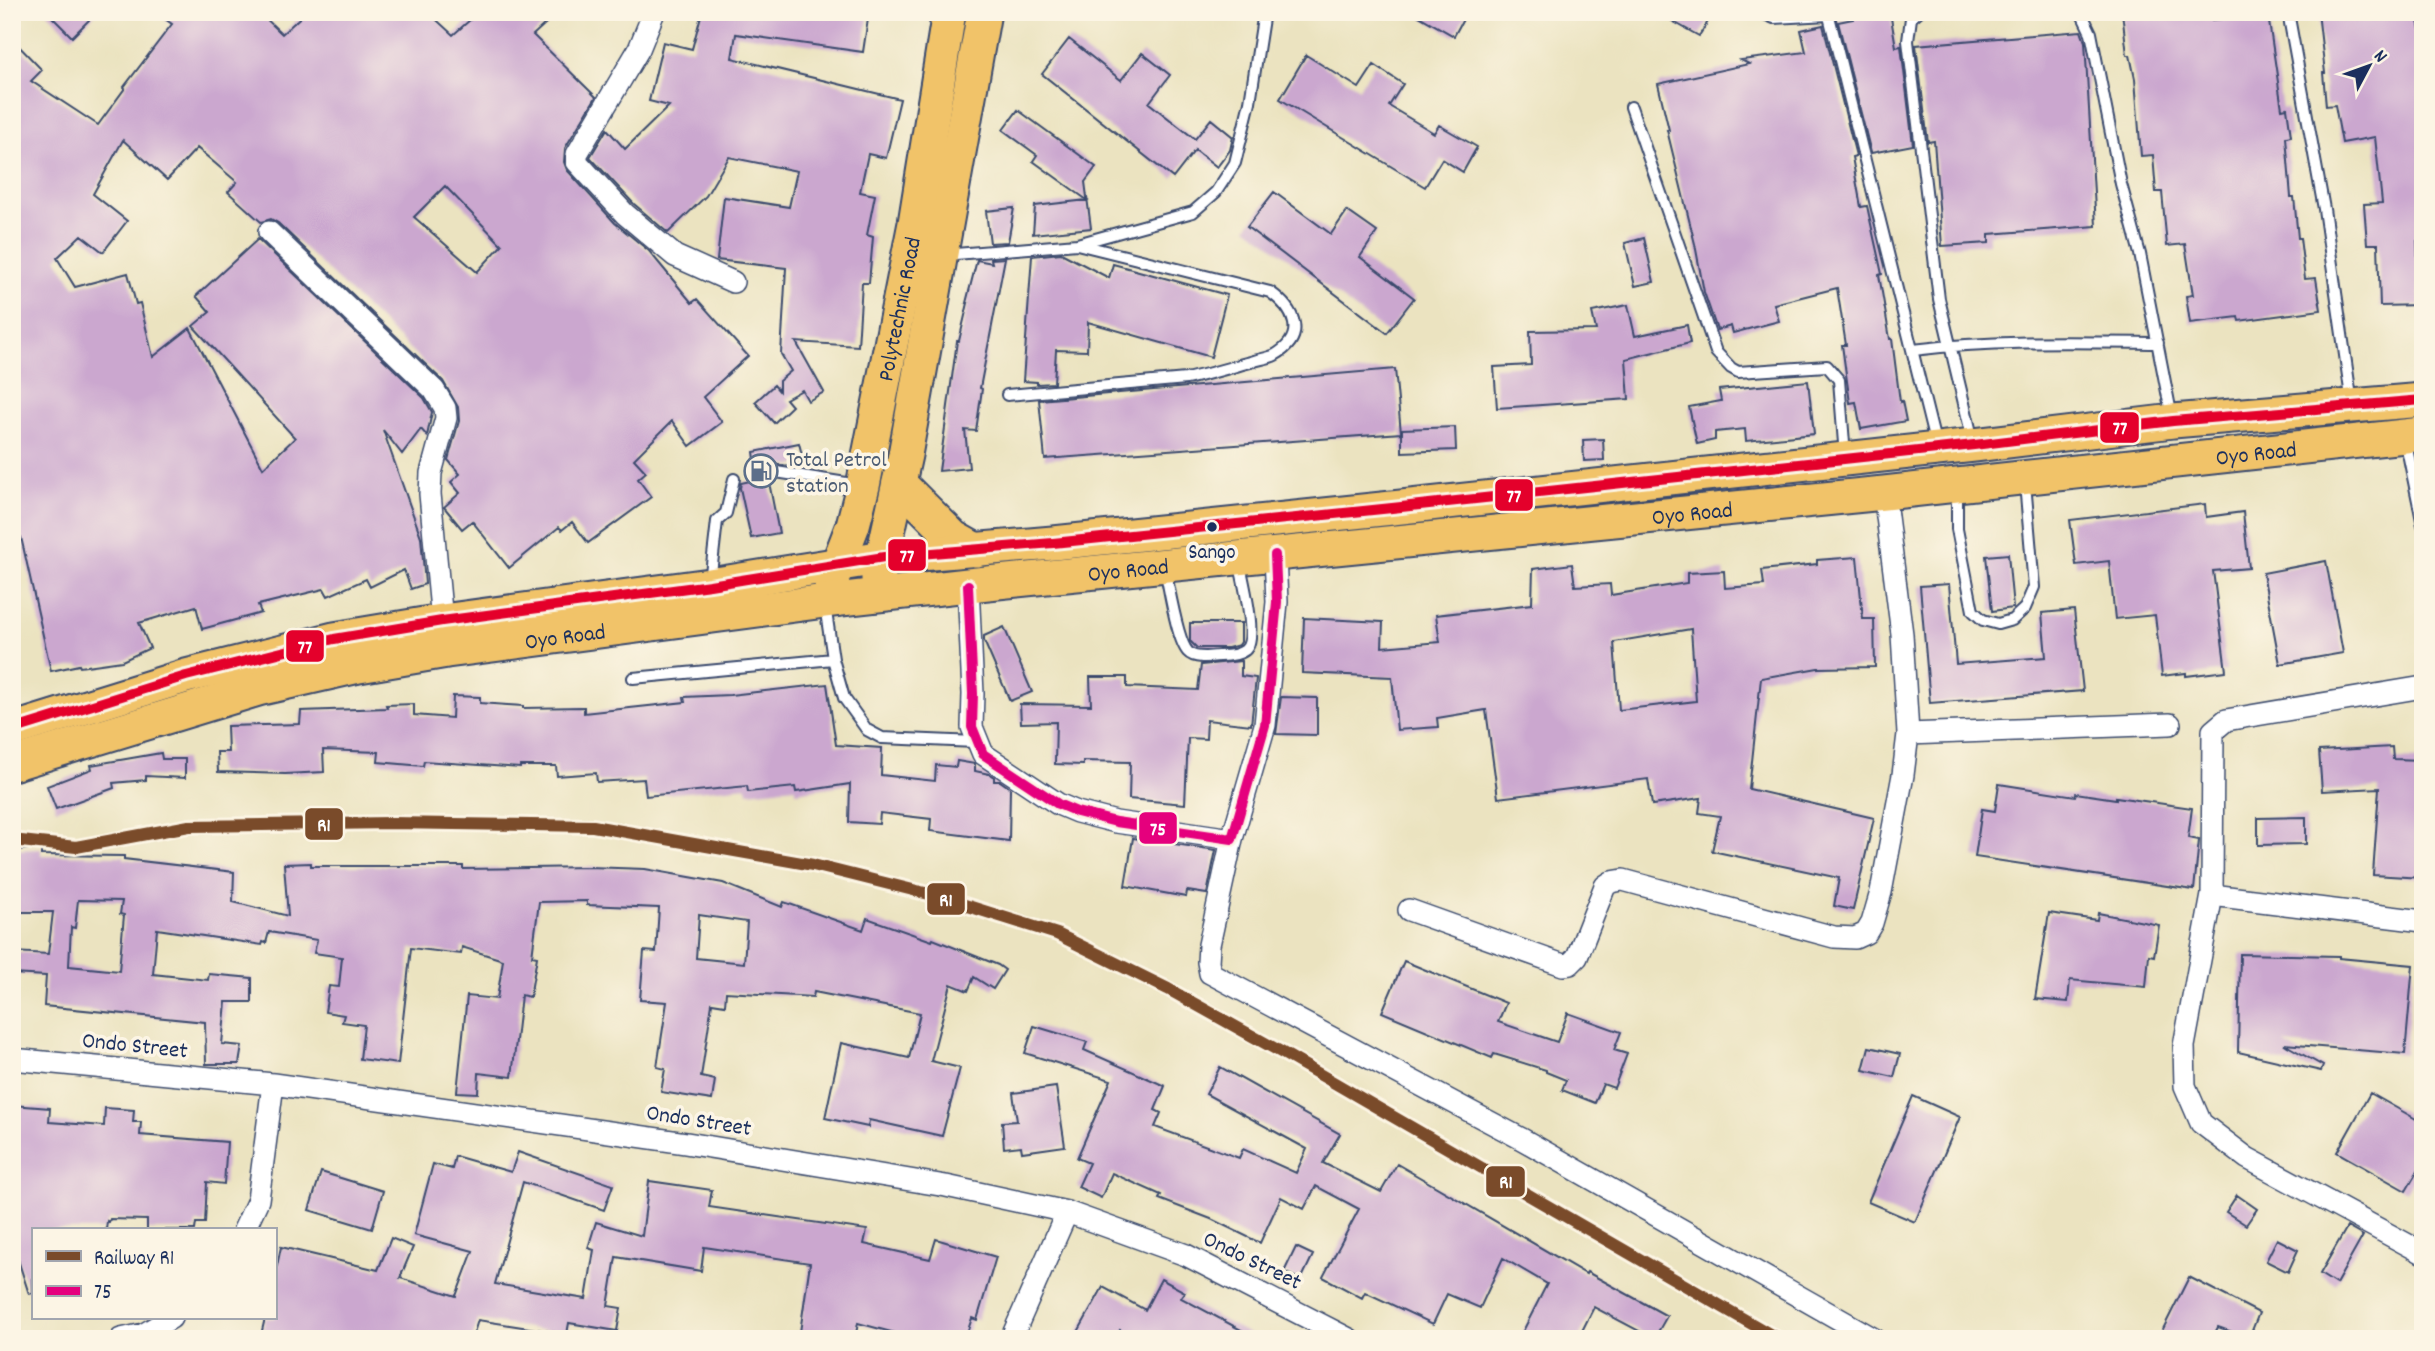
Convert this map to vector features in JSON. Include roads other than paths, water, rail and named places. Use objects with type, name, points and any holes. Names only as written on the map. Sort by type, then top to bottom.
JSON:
[{"type":"main road","name":"Polytechnic Road","points":[[872,597],[884,557],[899,483],[933,235],[949,12]]},
{"type":"main road","name":"Polytechnic Road","points":[[825,601],[853,525],[933,235],[984,12]]},
{"type":"main road","name":"Oyo Road","points":[[12,730],[186,676],[334,639],[884,557],[1392,508],[2173,421],[2423,400]]},
{"type":"main road","name":"Oyo Road","points":[[12,764],[258,689],[359,666],[447,651],[968,585],[1884,493],[2413,435]]},
{"type":"main road","points":[[1955,447],[1957,483]]},
{"type":"main road","points":[[899,483],[953,537],[976,550]]},
{"type":"street","points":[[654,12],[639,49],[577,154],[577,162],[625,214],[676,257],[733,282]]},
{"type":"street","points":[[269,232],[433,390],[445,408],[446,418],[430,472],[442,621]]},
{"type":"street","points":[[1409,910],[1563,965],[1570,964],[1577,957],[1605,886],[1623,880],[1834,937],[1856,938],[1866,933],[1872,923],[1881,892],[1908,734],[1902,634],[1884,493]]},
{"type":"street","points":[[1275,555],[1277,602],[1265,724],[1232,839],[1209,945],[1210,973],[1520,1138],[1874,1339]]},
{"type":"street","points":[[968,585],[974,694],[972,727],[983,754],[1058,804],[1077,813],[1106,820],[1232,839]]},
{"type":"street","points":[[2423,687],[2227,720],[2213,732],[2212,895],[2184,1046],[2185,1086],[2201,1123],[2247,1158],[2423,1253]]},
{"type":"street","points":[[1908,734],[2170,724]]},
{"type":"street","points":[[2212,895],[2423,921]]},
{"type":"street","name":"Ondo Street","points":[[12,1059],[274,1084],[686,1143],[947,1186],[1067,1212],[1186,1255],[1349,1339]]},
{"type":"street","points":[[245,1228],[258,1200],[274,1084]]},
{"type":"street","points":[[1011,1339],[1067,1212]]},
{"type":"street","points":[[121,1339],[144,1334],[168,1320]]},
{"type":"lane","points":[[1077,244],[1193,212],[1216,192],[1235,163],[1250,102],[1264,12]]},
{"type":"lane","points":[[1760,12],[1774,18],[1828,14],[1913,350],[1955,447]]},
{"type":"lane","points":[[1918,12],[1911,18],[1908,41],[1940,299],[1951,345],[1955,447]]},
{"type":"lane","points":[[2081,12],[2091,33],[2121,184],[2140,254],[2173,421]]},
{"type":"lane","points":[[2288,12],[2324,209],[2353,407]]},
{"type":"lane","points":[[1631,107],[1716,352],[1738,372],[1827,366],[1839,380],[1846,458]]},
{"type":"lane","points":[[933,235],[1077,244],[1270,292],[1282,300],[1292,313],[1296,327],[1289,342],[1275,355],[1186,379],[1007,395]]},
{"type":"lane","points":[[1913,350],[1951,345],[2023,342],[2158,343]]},
{"type":"lane","points":[[2413,435],[2423,526]]},
{"type":"lane","points":[[776,472],[863,486]]},
{"type":"lane","points":[[1957,483],[1957,529],[1973,611],[1983,620],[1998,624],[2012,620],[2025,608],[2034,587],[2024,476]]},
{"type":"lane","points":[[710,585],[717,521],[726,513],[734,479]]},
{"type":"lane","points":[[1164,566],[1186,652],[1193,656],[1223,656],[1245,650],[1250,643],[1251,629],[1239,559]]},
{"type":"lane","points":[[825,601],[832,659],[844,698],[867,730],[882,738],[976,742]]},
{"type":"lane","points":[[633,678],[832,659]]},
{"type":"rail line","name":"R1","points":[[12,840],[76,847],[189,826],[391,823],[593,826],[813,865],[933,895],[1057,934],[1168,989],[1778,1339]]},
{"type":"place","name":"Total Petrol station","points":[[761,471]]},
{"type":"place","name":"Sango","points":[[1212,527]]}]
